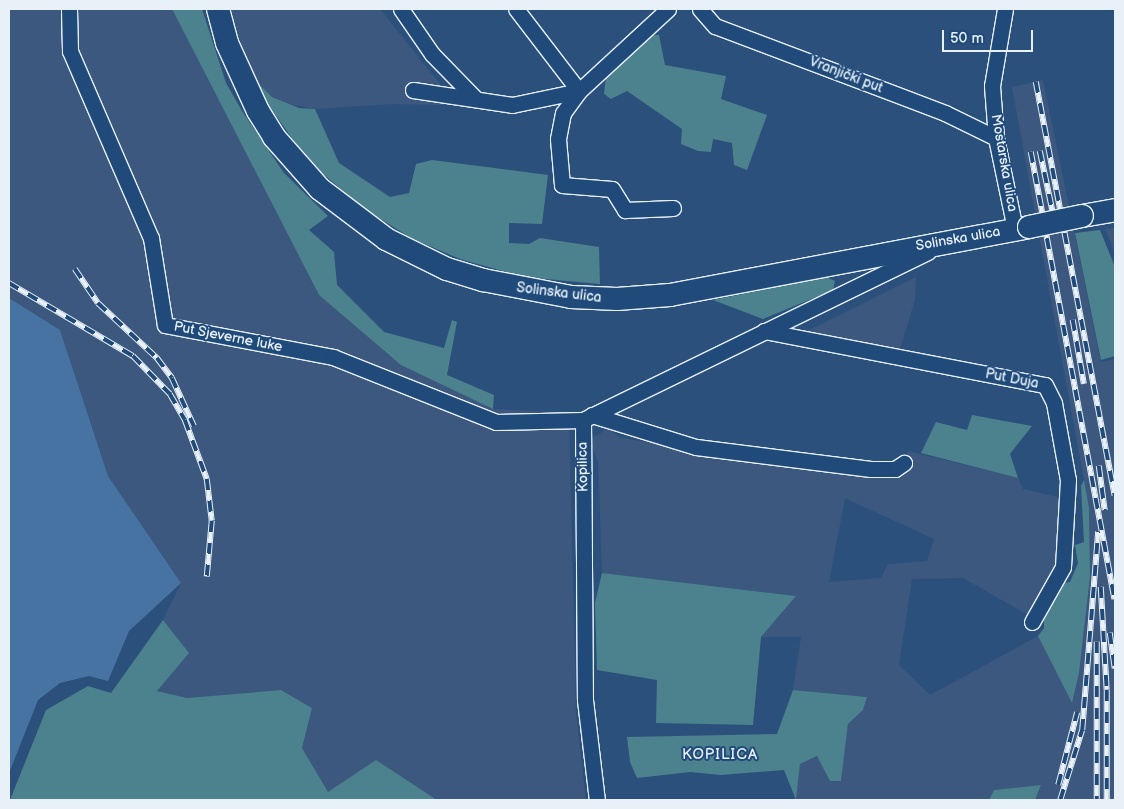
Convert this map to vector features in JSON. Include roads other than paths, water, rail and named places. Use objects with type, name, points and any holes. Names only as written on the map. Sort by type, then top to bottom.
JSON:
[{"type":"main road","name":"Solinska ulica","points":[[218,9],[242,80],[274,137],[295,163],[358,221],[386,239],[447,269],[523,290],[571,297],[618,299],[670,295],[1115,210]]},
{"type":"street","name":"Put Sjeverne luke","points":[[69,9],[70,50],[151,238],[164,325],[333,357],[496,422],[587,418]]},
{"type":"street","points":[[400,9],[432,54],[475,98]]},
{"type":"street","points":[[516,9],[579,91]]},
{"type":"street","points":[[668,9],[579,91],[562,112],[558,139],[562,185],[612,189],[625,210],[673,208]]},
{"type":"street","name":"Vranjički put","points":[[700,9],[714,26],[945,113],[996,138]]},
{"type":"street","name":"Mostarska ulica","points":[[1005,9],[992,86],[996,138],[1022,228]]},
{"type":"street","points":[[412,90],[512,105],[579,91]]},
{"type":"street","points":[[587,418],[953,240]]},
{"type":"street","points":[[830,263],[843,270],[846,279],[840,294]]},
{"type":"street","name":"Put Duja","points":[[764,331],[1045,385],[1054,403],[1068,480],[1063,567],[1032,622]]},
{"type":"street","points":[[587,418],[696,447],[871,469],[895,469],[904,463]]},
{"type":"street","name":"Kopilica","points":[[587,418],[585,700],[597,800]]},
{"type":"railway","points":[[1036,82],[1115,496]]},
{"type":"railway","points":[[1040,151],[1057,232]]},
{"type":"railway","points":[[1031,152],[1115,599]]},
{"type":"railway","points":[[75,269],[98,303],[157,358],[172,378],[194,426]]},
{"type":"railway","points":[[9,283],[133,356],[170,394],[185,420],[207,479],[212,521],[207,577]]},
{"type":"railway","points":[[1073,320],[1084,384]]},
{"type":"railway","points":[[1099,466],[1105,511]]},
{"type":"railway","points":[[1060,800],[1082,730],[1098,532]]},
{"type":"railway","points":[[1101,587],[1107,690],[1107,800]]},
{"type":"railway","points":[[1110,633],[1115,669]]},
{"type":"railway","points":[[1097,642],[1097,800]]},
{"type":"railway","points":[[1058,785],[1077,712]]},
{"type":"district","name":"KOPILICA","points":[[720,755]]}]
